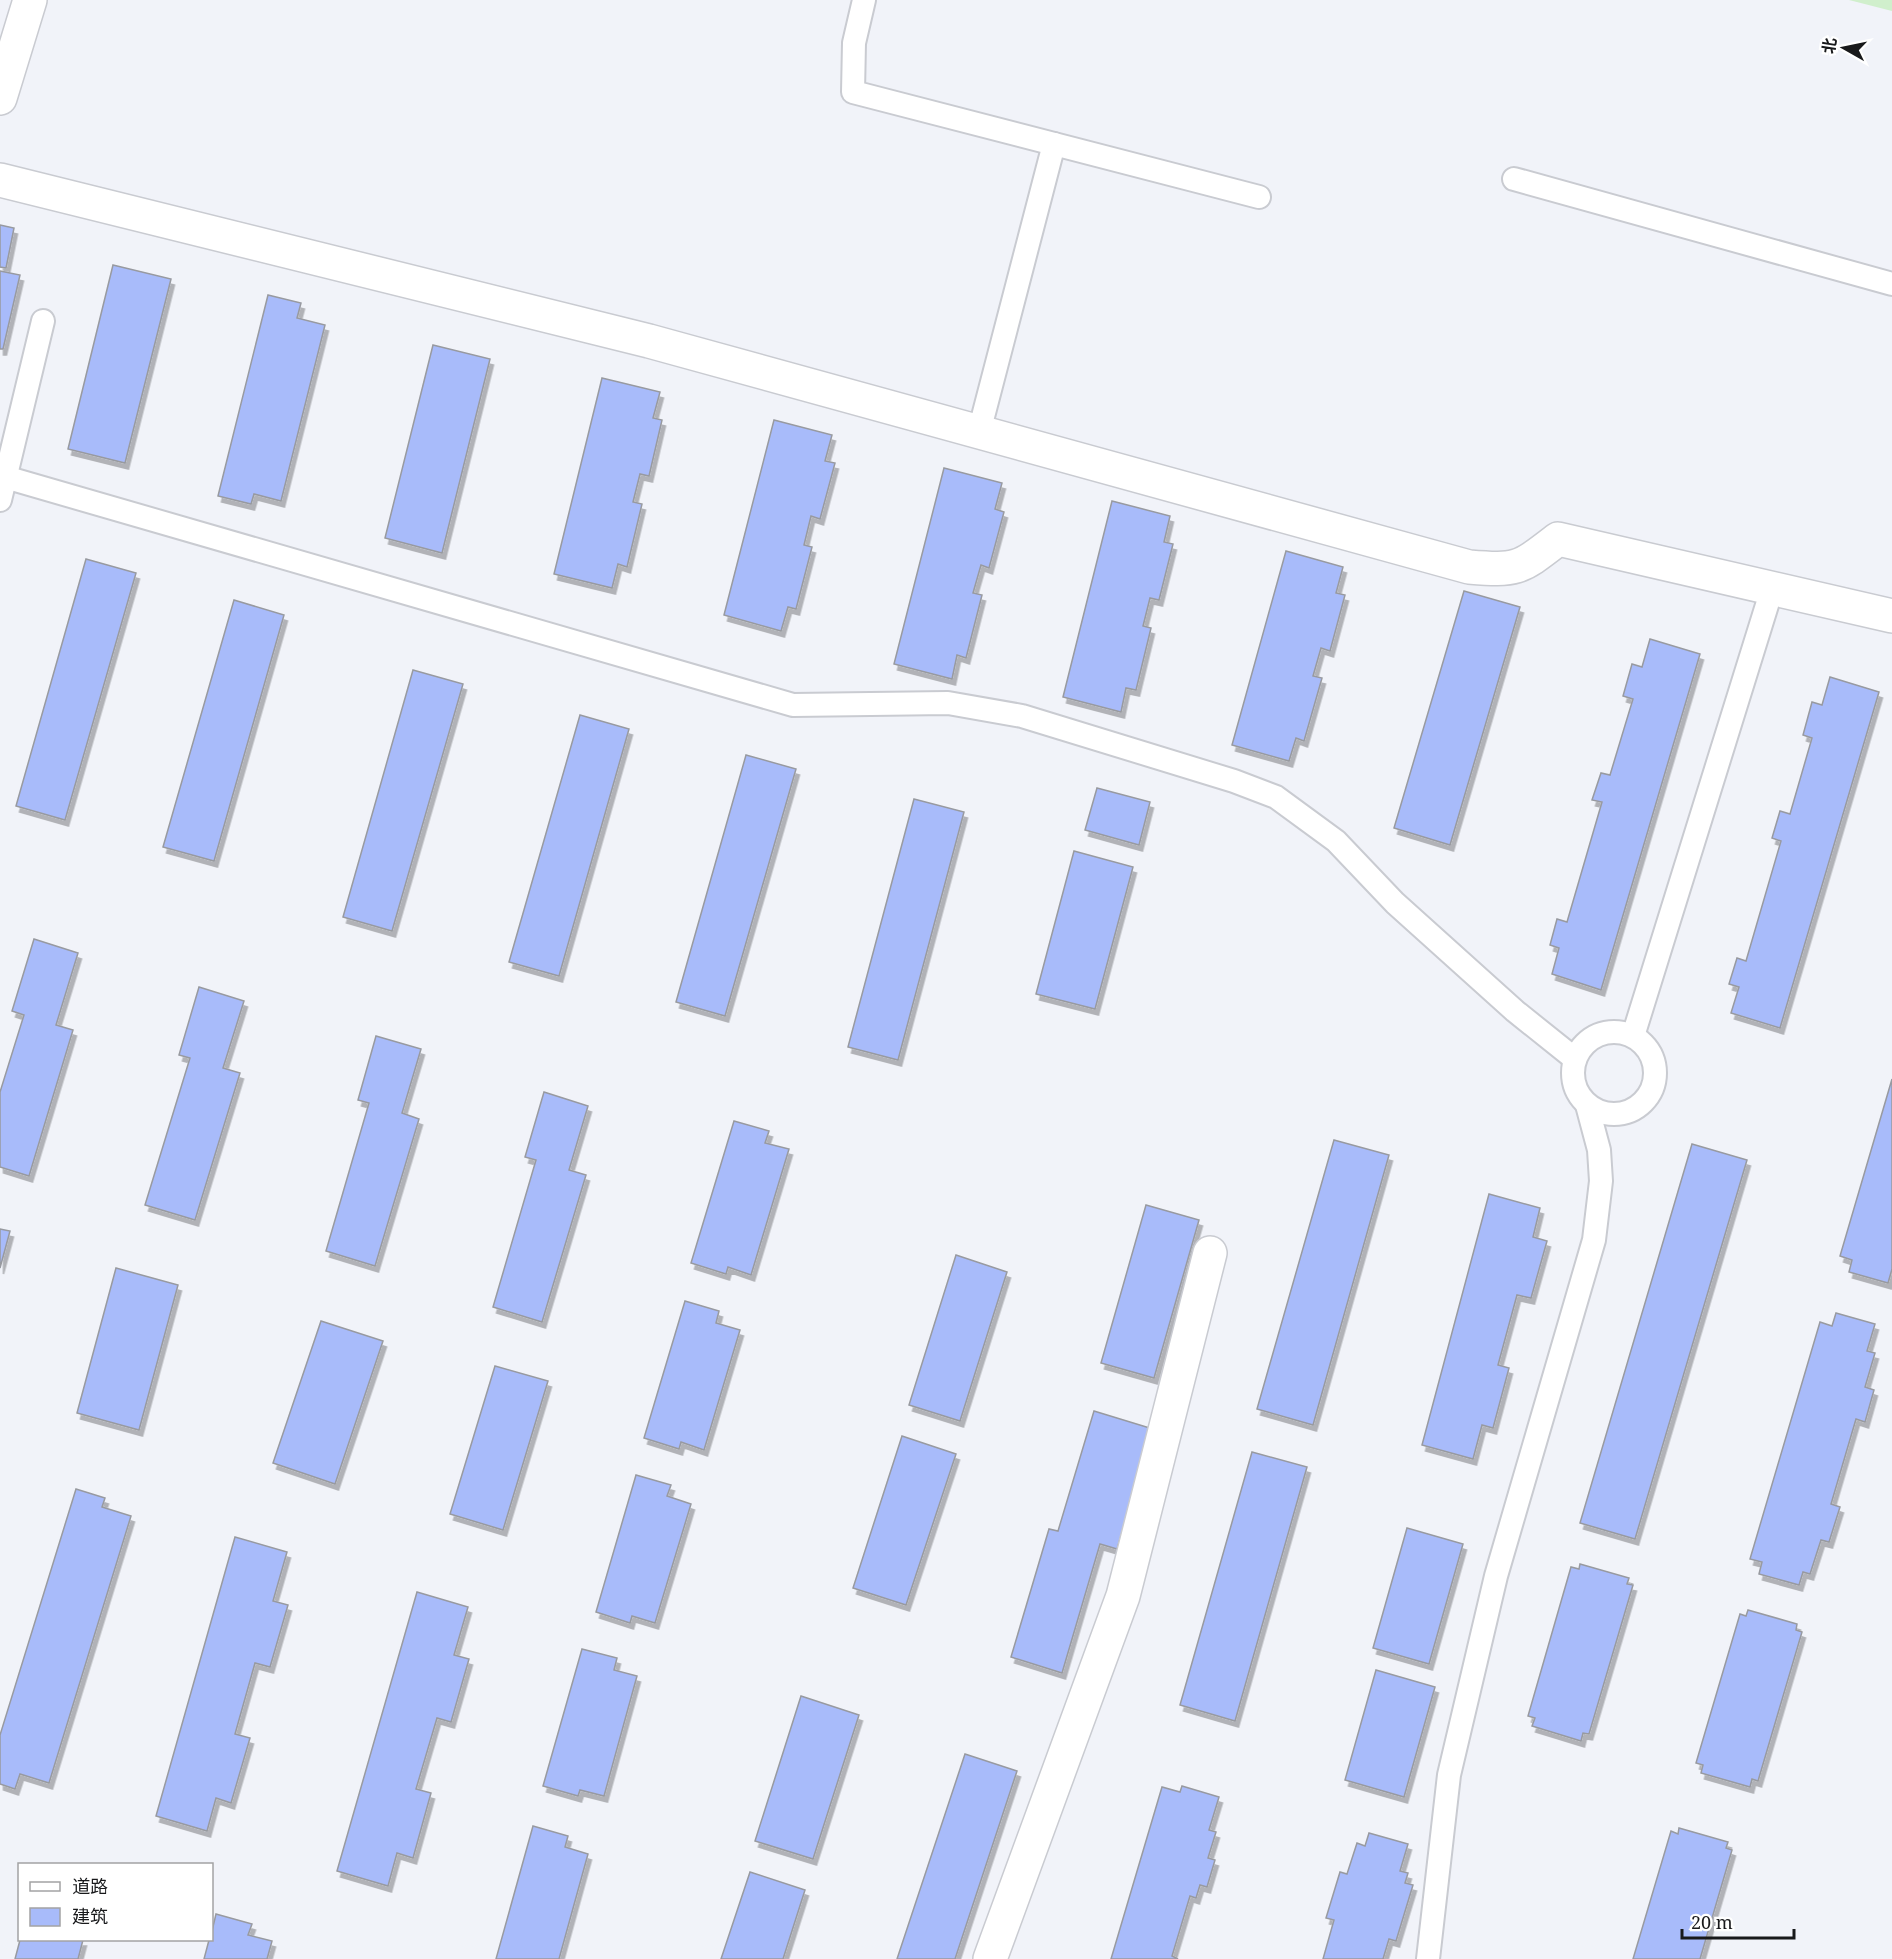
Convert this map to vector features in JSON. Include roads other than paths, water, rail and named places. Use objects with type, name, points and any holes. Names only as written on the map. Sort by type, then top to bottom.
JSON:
[{"type":"street","points":[[0,98],[30,0]]},
{"type":"street","points":[[0,180],[649,340],[1469,567],[1503,570],[1524,565],[1558,539],[1892,616]]},
{"type":"street","points":[[990,1959],[1123,1596],[1210,1253]]},
{"type":"lane","points":[[864,0],[854,43],[853,92],[1259,197]]},
{"type":"lane","points":[[979,432],[1054,144]]},
{"type":"lane","points":[[1514,179],[1892,284]]},
{"type":"lane","points":[[0,500],[43,321]]},
{"type":"lane","points":[[5,477],[793,705],[948,703],[1022,716],[1234,781],[1276,797],[1336,842],[1395,903],[1515,1011],[1575,1059]]},
{"type":"lane","points":[[1633,1036],[1772,588]]},
{"type":"lane","points":[[1428,1959],[1449,1775],[1496,1576],[1594,1240],[1601,1181],[1599,1150],[1587,1105],[1577,1092],[1573,1076],[1575,1059],[1584,1045],[1596,1035],[1612,1031],[1639,1039],[1649,1049],[1655,1065],[1655,1082],[1647,1098],[1635,1109],[1618,1114],[1601,1113],[1587,1105]]}]
